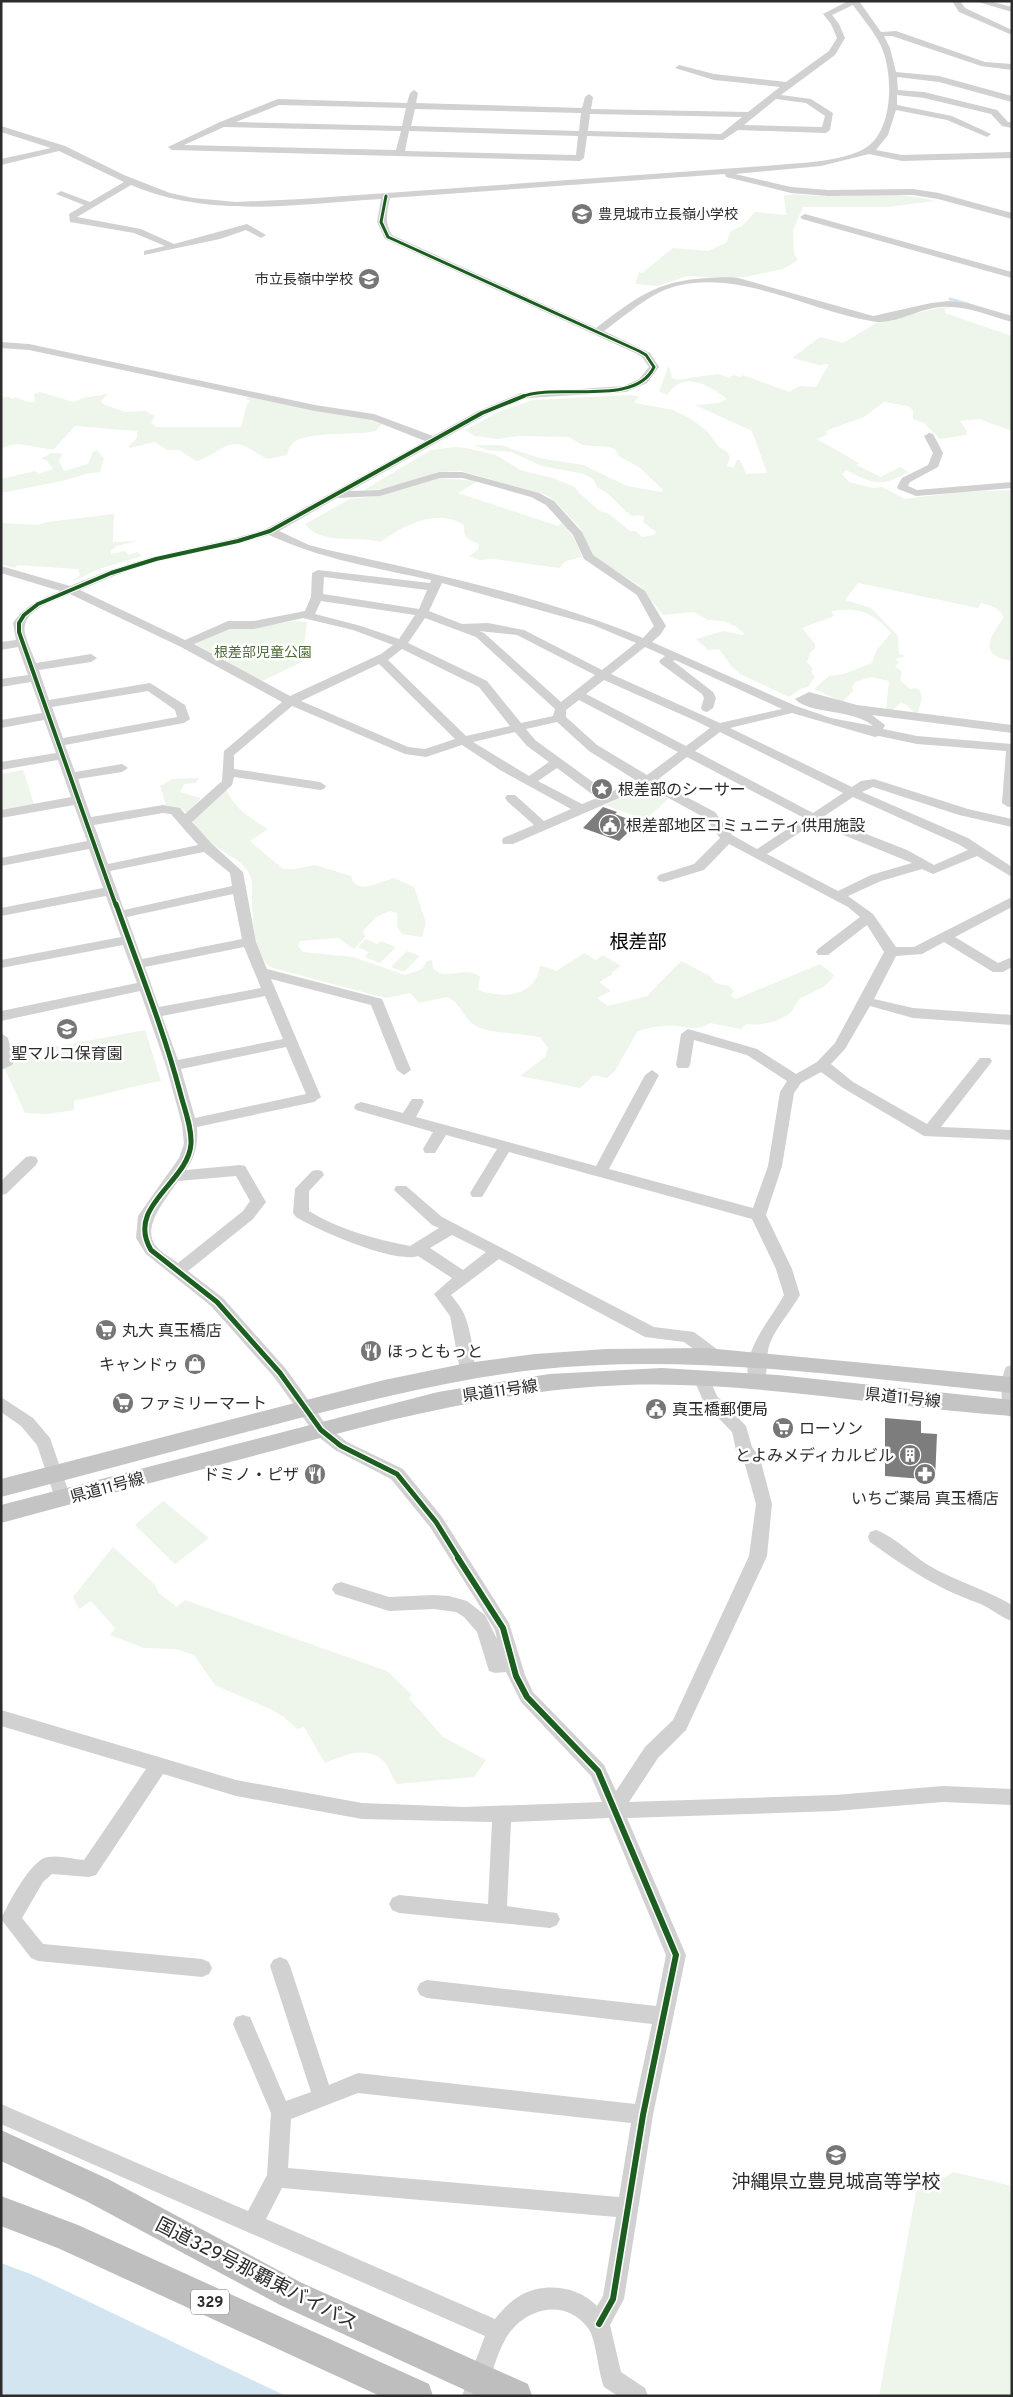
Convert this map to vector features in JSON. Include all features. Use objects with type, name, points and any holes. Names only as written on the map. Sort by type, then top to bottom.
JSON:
[{"type":"highway","name":"国道329号那覇東バイパス","points":[[1,2145],[97,2190],[291,2294],[476,2388],[516,2396]]},
{"type":"highway","name":"329","points":[[1,2211],[67,2236],[417,2396]]},
{"type":"main road","name":"県道11号線","points":[[1,1488],[384,1388],[467,1371],[535,1362],[606,1357],[716,1357],[1011,1381]]},
{"type":"main road","name":"県道11号線","points":[[1,1514],[435,1400],[499,1388],[615,1377],[701,1377],[1011,1409]]},
{"type":"street","points":[[1,129],[39,138],[165,196],[214,204],[240,205],[386,196],[720,172],[850,158],[869,151],[883,136],[892,107],[893,74],[887,51],[880,36],[855,1],[827,14],[835,24],[841,38],[835,50],[723,137],[223,124]]},
{"type":"street","points":[[956,1],[962,10],[1012,33]]},
{"type":"street","points":[[979,1],[1012,10]]},
{"type":"street","points":[[880,36],[892,33],[984,64],[1012,67]]},
{"type":"street","points":[[679,68],[714,76],[788,85]]},
{"type":"street","points":[[893,74],[939,80],[1012,99]]},
{"type":"street","points":[[400,153],[414,92]]},
{"type":"street","points":[[893,92],[924,95],[994,112],[1005,124],[1012,125]]},
{"type":"street","points":[[737,127],[826,130],[830,115],[808,101],[774,96]]},
{"type":"street","points":[[590,97],[586,111],[580,158],[172,147],[278,102],[586,111],[750,115]]},
{"type":"street","points":[[892,107],[949,118],[987,134]]},
{"type":"street","points":[[1,162],[62,148]]},
{"type":"street","points":[[869,151],[902,158],[1012,154]]},
{"type":"street","points":[[756,169],[751,174],[751,178],[761,184]]},
{"type":"street","points":[[720,172],[761,184],[791,190],[828,193],[913,192],[957,200],[1012,216]]},
{"type":"street","points":[[132,182],[72,216],[73,220],[141,231],[161,238],[174,247]]},
{"type":"street","points":[[61,194],[91,205]]},
{"type":"street","points":[[386,196],[381,217],[381,227],[388,237],[646,355],[654,367],[651,376],[639,384],[626,389],[525,395],[482,413],[270,531],[238,541],[156,559],[111,573],[38,604],[24,615],[18,623],[22,643],[32,673],[173,1066],[189,1124],[191,1144],[186,1159],[176,1176],[146,1216],[144,1238],[151,1250],[217,1302],[280,1373],[321,1430],[337,1443],[398,1474],[436,1522],[503,1628],[516,1676],[527,1697],[598,1771],[616,1809],[676,1955],[643,2115],[612,2299],[599,2324]]},
{"type":"street","points":[[805,217],[1012,275]]},
{"type":"street","points":[[147,253],[220,236],[247,226],[262,234]]},
{"type":"street","points":[[597,332],[666,286],[722,280],[739,281],[872,319],[886,318],[938,304],[950,303],[1012,319]]},
{"type":"street","points":[[1,345],[29,347],[315,408],[374,417],[433,440]]},
{"type":"street","points":[[929,436],[938,453],[933,466],[906,480],[902,487],[916,493],[1012,485]]},
{"type":"street","points":[[1,569],[70,590],[185,644],[255,684],[290,701],[405,750],[426,753],[464,740],[561,713],[601,674],[656,633],[660,626],[647,601],[628,583],[588,557],[578,534],[550,503],[535,495],[480,478],[462,475],[439,475],[380,493],[334,496]]},
{"type":"street","points":[[270,531],[305,547],[325,553],[436,583],[552,609],[643,641],[792,709],[876,732],[918,740],[1012,748],[1008,803]]},
{"type":"street","points":[[308,616],[317,597],[318,573],[436,583]]},
{"type":"street","points":[[185,821],[228,782],[228,754],[290,701],[380,659],[401,644],[423,613],[436,583]]},
{"type":"street","points":[[317,597],[423,613],[480,635],[561,713],[593,748],[647,781],[710,815],[727,838],[854,904],[868,917],[885,938],[891,952]]},
{"type":"street","points":[[185,644],[228,625],[254,625],[303,614],[357,628],[401,644],[483,684],[531,744],[606,798]]},
{"type":"street","points":[[463,627],[488,627],[520,632],[601,674],[854,793],[963,840],[1012,874]]},
{"type":"street","points":[[1,646],[22,643]]},
{"type":"street","points":[[674,655],[665,660],[707,692],[710,698],[707,708]]},
{"type":"street","points":[[1,683],[91,658]]},
{"type":"street","points":[[380,659],[410,687],[430,711],[464,740],[494,760],[581,809]]},
{"type":"street","points":[[1,724],[46,711],[150,687],[181,708],[184,719],[60,749],[1,766]]},
{"type":"street","points":[[578,695],[685,753],[813,818],[902,853],[933,870],[978,851]]},
{"type":"street","points":[[876,732],[879,724],[871,716],[823,707],[801,699],[809,696],[856,709],[1012,729]]},
{"type":"street","points":[[508,841],[647,781],[718,728],[732,723],[782,714],[792,709]]},
{"type":"street","points":[[531,780],[557,763]]},
{"type":"street","points":[[70,777],[122,768]]},
{"type":"street","points":[[227,772],[320,786]]},
{"type":"street","points":[[758,854],[854,793],[864,784],[874,783],[964,812],[1012,823]]},
{"type":"street","points":[[511,798],[542,826]]},
{"type":"street","points":[[1,814],[78,800]]},
{"type":"street","points":[[86,822],[163,810],[176,811],[207,847],[236,872],[249,942],[314,1097],[189,1124]]},
{"type":"street","points":[[664,878],[698,867],[727,838]]},
{"type":"street","points":[[1,862],[94,844]]},
{"type":"street","points":[[102,869],[207,847]]},
{"type":"street","points":[[838,896],[876,878],[924,864]]},
{"type":"street","points":[[119,916],[240,888]]},
{"type":"street","points":[[1,912],[110,891]]},
{"type":"street","points":[[891,952],[917,951],[1012,901]]},
{"type":"street","points":[[823,952],[868,917]]},
{"type":"street","points":[[944,936],[998,969],[1012,961]]},
{"type":"street","points":[[1,964],[128,940]]},
{"type":"street","points":[[137,964],[249,942]]},
{"type":"street","points":[[757,1382],[756,1360],[762,1340],[792,1295],[784,1269],[758,1215],[775,1166],[787,1092],[796,1080],[822,1065],[840,1046],[891,952]]},
{"type":"street","points":[[261,972],[377,1002],[404,1070]]},
{"type":"street","points":[[1,1016],[144,986]]},
{"type":"street","points":[[154,1013],[268,991]]},
{"type":"street","points":[[866,1001],[913,1014],[1012,1020]]},
{"type":"street","points":[[683,1065],[688,1034],[752,1052],[796,1080]]},
{"type":"street","points":[[1,1038],[8,1062],[1,1064]]},
{"type":"street","points":[[173,1066],[290,1042]]},
{"type":"street","points":[[929,1132],[985,1061]]},
{"type":"street","points":[[822,1065],[848,1085],[929,1132],[1012,1135]]},
{"type":"street","points":[[600,1172],[652,1074]]},
{"type":"street","points":[[407,1119],[417,1102]]},
{"type":"street","points":[[361,1107],[758,1215]]},
{"type":"street","points":[[430,1149],[442,1129]]},
{"type":"street","points":[[477,1194],[506,1146]]},
{"type":"street","points":[[1,1190],[31,1161]]},
{"type":"street","points":[[176,1176],[240,1170],[258,1202],[248,1215],[177,1272]]},
{"type":"street","points":[[317,1175],[302,1189],[301,1213],[339,1231],[384,1246],[412,1252],[449,1228]]},
{"type":"street","points":[[401,1190],[449,1228],[464,1234],[496,1253],[651,1333],[688,1336],[716,1357]]},
{"type":"street","points":[[418,1248],[463,1278]]},
{"type":"street","points":[[467,1371],[464,1342],[457,1314],[442,1294],[496,1253]]},
{"type":"street","points":[[616,1809],[631,1779],[662,1739],[680,1725],[758,1556],[764,1504],[752,1458],[744,1450],[740,1430],[710,1399],[701,1377]]},
{"type":"street","points":[[1011,1381],[1011,1409]]},
{"type":"street","points":[[1,1402],[27,1422],[44,1442],[63,1499]]},
{"type":"street","points":[[876,1537],[920,1569],[967,1593],[984,1597],[1012,1614]]},
{"type":"street","points":[[341,1589],[395,1605],[436,1602],[456,1605],[470,1611],[483,1624],[491,1641],[496,1666],[512,1664]]},
{"type":"street","points":[[1,1718],[236,1788],[362,1811],[464,1815],[834,1803],[943,1794],[1012,1797]]},
{"type":"street","points":[[159,1765],[89,1869],[48,1865],[36,1876],[11,1919],[38,1952],[202,1968]]},
{"type":"street","points":[[497,1912],[502,1814]]},
{"type":"street","points":[[399,1904],[497,1912],[550,1919]]},
{"type":"street","points":[[280,1966],[324,2096]]},
{"type":"street","points":[[427,1989],[664,2016]]},
{"type":"street","points":[[243,2024],[281,2113],[277,2177],[252,2224]]},
{"type":"street","points":[[281,2113],[358,2083],[643,2115]]},
{"type":"street","points":[[1,2114],[498,2331]]},
{"type":"street","points":[[277,2177],[628,2208]]},
{"type":"street","points":[[476,2388],[498,2331],[528,2303],[546,2298],[566,2299],[585,2309],[599,2324],[612,2380],[637,2396]]},
{"type":"green space","points":[[793,194],[829,196],[900,195],[935,201],[887,207],[803,207],[793,230],[794,254],[798,260],[783,269],[745,277],[687,276],[658,286],[635,284],[639,272],[642,273],[673,248],[708,251],[726,243],[731,231],[742,226],[755,212],[786,215],[784,196]]},
{"type":"green space","points":[[952,307],[945,309],[945,313],[1012,336],[1012,431],[979,419],[960,421],[967,431],[966,435],[940,439],[924,423],[913,419],[913,410],[908,406],[884,402],[864,417],[825,431],[828,434],[817,439],[859,463],[856,465],[881,477],[900,467],[908,472],[884,482],[870,481],[846,470],[842,474],[849,482],[873,488],[882,487],[905,499],[959,492],[1012,490],[1012,661],[994,655],[990,650],[991,638],[1004,617],[1000,611],[991,606],[981,603],[978,608],[858,583],[845,600],[871,608],[898,636],[899,654],[906,656],[895,659],[899,663],[895,666],[902,672],[900,680],[910,689],[916,688],[920,691],[922,698],[918,712],[914,713],[907,705],[901,703],[891,711],[886,708],[889,681],[871,677],[855,682],[852,687],[853,691],[842,702],[814,689],[829,676],[844,674],[872,663],[876,651],[891,633],[872,616],[849,610],[831,611],[834,616],[802,628],[815,644],[815,648],[810,653],[807,662],[813,669],[811,671],[815,677],[808,687],[800,689],[789,697],[740,674],[732,667],[719,649],[708,650],[696,639],[723,631],[741,635],[745,634],[735,626],[723,621],[708,620],[694,612],[663,615],[640,586],[592,556],[581,529],[553,499],[546,495],[461,471],[437,472],[407,485],[440,478],[478,481],[458,493],[558,526],[562,523],[574,538],[582,557],[566,561],[559,568],[494,559],[479,560],[469,556],[478,550],[479,544],[467,538],[464,532],[464,525],[454,520],[443,518],[432,518],[410,525],[380,542],[330,538],[312,531],[305,524],[350,499],[376,496],[385,489],[364,490],[431,450],[455,447],[496,455],[520,470],[553,478],[575,487],[579,493],[600,511],[609,514],[630,531],[636,531],[642,537],[654,535],[656,532],[643,522],[644,517],[632,516],[607,493],[598,488],[593,479],[584,474],[542,466],[511,452],[488,450],[473,445],[501,445],[539,458],[583,465],[627,486],[661,492],[663,490],[640,468],[619,456],[615,449],[583,445],[568,437],[518,436],[498,439],[475,436],[465,430],[501,411],[533,400],[631,395],[640,397],[635,400],[635,403],[673,410],[691,419],[707,431],[719,447],[727,452],[730,457],[727,466],[733,468],[737,460],[740,460],[746,474],[767,473],[752,431],[695,405],[719,403],[727,399],[704,385],[688,381],[674,387],[667,395],[659,391],[667,366],[670,369],[672,378],[676,380],[718,374],[729,378],[733,375],[740,377],[743,375],[789,392],[800,386],[816,387],[829,364],[819,365],[792,358],[820,337],[843,343],[878,322],[938,308]]},
{"type":"green space","points":[[40,392],[73,402],[83,398],[108,394],[101,401],[103,404],[125,412],[145,411],[155,416],[151,423],[156,427],[241,427],[247,404],[251,401],[246,399],[251,396],[369,419],[382,424],[376,431],[306,437],[292,444],[287,455],[268,459],[245,446],[235,444],[196,461],[179,450],[167,450],[155,442],[129,448],[137,438],[137,431],[75,426],[54,449],[13,444],[1,450],[1,397],[11,397],[11,399],[16,397],[27,402],[35,402],[34,394]]},
{"type":"green space","points":[[97,450],[104,459],[100,472],[1,493],[1,479],[35,471],[39,474],[53,469],[47,461],[41,458],[49,453],[62,453],[59,461],[64,471],[88,464],[93,452]]},
{"type":"green space","points":[[114,514],[113,542],[138,541],[116,546],[111,551],[111,554],[124,551],[129,555],[137,552],[142,556],[99,569],[71,582],[80,575],[78,569],[17,565],[15,568],[1,564],[1,523],[37,525],[47,522]]},
{"type":"green space","name":"根差部児童公園","points":[[294,621],[307,622],[302,662],[262,681],[196,643],[233,628],[259,627]]},
{"type":"green space","points":[[23,770],[34,804],[1,810],[1,774]]},
{"type":"green space","points":[[199,778],[196,783],[184,784],[180,792],[201,798],[187,813],[182,809],[166,805],[160,786],[172,779]]},
{"type":"green space","points":[[643,788],[657,791],[669,798],[645,820],[605,805]]},
{"type":"green space","points":[[226,789],[238,808],[268,829],[250,841],[283,869],[315,865],[351,876],[358,886],[369,886],[394,878],[414,887],[426,923],[422,937],[402,934],[397,927],[397,913],[390,911],[376,917],[363,931],[365,937],[354,949],[338,938],[300,941],[298,946],[303,952],[353,957],[405,975],[422,969],[427,961],[432,960],[433,969],[442,974],[462,972],[476,974],[480,977],[478,990],[508,995],[525,990],[532,984],[540,966],[556,971],[584,953],[596,960],[603,955],[621,966],[611,973],[613,974],[599,982],[611,991],[597,998],[608,1006],[647,996],[681,961],[710,976],[715,983],[729,986],[734,991],[731,996],[736,999],[820,964],[834,975],[824,986],[801,998],[791,1012],[770,1022],[746,1024],[741,1029],[710,1023],[698,1028],[667,1026],[641,1030],[637,1032],[615,1071],[607,1078],[594,1075],[580,1088],[520,1076],[545,1057],[548,1048],[540,1037],[496,1032],[480,1028],[470,1022],[455,1002],[447,997],[419,1003],[410,993],[385,998],[270,967],[260,953],[255,935],[250,875],[246,868],[238,861],[202,836],[193,820]]},
{"type":"green space","points":[[366,939],[377,944],[381,941],[396,947],[380,963],[365,957],[369,952],[358,947]]},
{"type":"green space","points":[[407,951],[420,956],[404,972],[391,967]]},
{"type":"green space","points":[[145,1030],[161,1081],[74,1101],[74,1110],[48,1114],[25,1113],[4,1067],[8,1054],[33,1049],[36,1058],[45,1057],[43,1049]]},
{"type":"green space","points":[[163,1501],[209,1538],[175,1564],[135,1525]]},
{"type":"green space","points":[[113,1547],[154,1584],[159,1593],[177,1607],[185,1600],[387,1671],[412,1695],[409,1698],[443,1737],[486,1760],[474,1777],[397,1784],[384,1762],[368,1753],[354,1753],[325,1763],[304,1727],[297,1729],[284,1717],[270,1709],[215,1685],[194,1655],[176,1649],[144,1648],[110,1635],[115,1628],[91,1601],[79,1609],[73,1597]]},
{"type":"green space","points":[[954,2172],[1012,2186],[1012,2396],[879,2396],[916,2192]]},
{"type":"water","points":[[1,2263],[33,2275],[286,2396],[1,2396]]},
{"type":"building","name":"根差部地区コミュニティ供用施設","points":[[603,807],[638,823],[619,841],[583,828]]},
{"type":"building","name":"とよみメディカルビル","points":[[885,1418],[921,1421],[921,1433],[937,1434],[935,1480],[885,1476]]},
{"type":"waterway","points":[[950,299],[967,304]]},
{"type":"cycle path","points":[[386,196],[381,222],[388,237],[639,351],[646,355],[654,367],[652,371],[643,381],[626,389],[525,395],[482,413],[270,531],[238,541],[156,559],[111,573],[38,604],[24,615],[19,623],[19,632],[173,1066],[189,1124],[191,1144],[186,1159],[146,1216],[144,1238],[151,1250],[217,1302],[280,1373],[321,1430],[341,1446],[397,1474],[436,1522],[503,1628],[516,1676],[527,1697],[598,1771],[676,1955],[643,2115],[613,2299],[599,2324]]},
{"type":"place","name":"豊見城市立長嶺小学校","points":[[582,214]]},
{"type":"place","name":"市立長嶺中学校","points":[[369,279]]},
{"type":"place","name":"根差部のシーサー","points":[[602,789]]},
{"type":"place","name":"根差部地区コミュニティ供用施設","points":[[610,825]]},
{"type":"place","name":"聖マルコ保育園","points":[[67,1029]]},
{"type":"place","name":"丸大 真玉橋店","points":[[106,1330]]},
{"type":"place","name":"ほっともっと","points":[[371,1351]]},
{"type":"place","name":"キャンドゥ","points":[[195,1364]]},
{"type":"place","name":"ファミリーマート","points":[[123,1403]]},
{"type":"place","name":"真玉橋郵便局","points":[[656,1409]]},
{"type":"place","name":"ローソン","points":[[783,1428]]},
{"type":"place","name":"とよみメディカルビル","points":[[910,1455]]},
{"type":"place","name":"ドミノ・ピザ","points":[[315,1474]]},
{"type":"place","name":"いちご薬局 真玉橋店","points":[[925,1474]]},
{"type":"place","name":"沖縄県立豊見城高等学校","points":[[836,2155]]},
{"type":"district","name":"根差部","points":[[638,941]]}]
